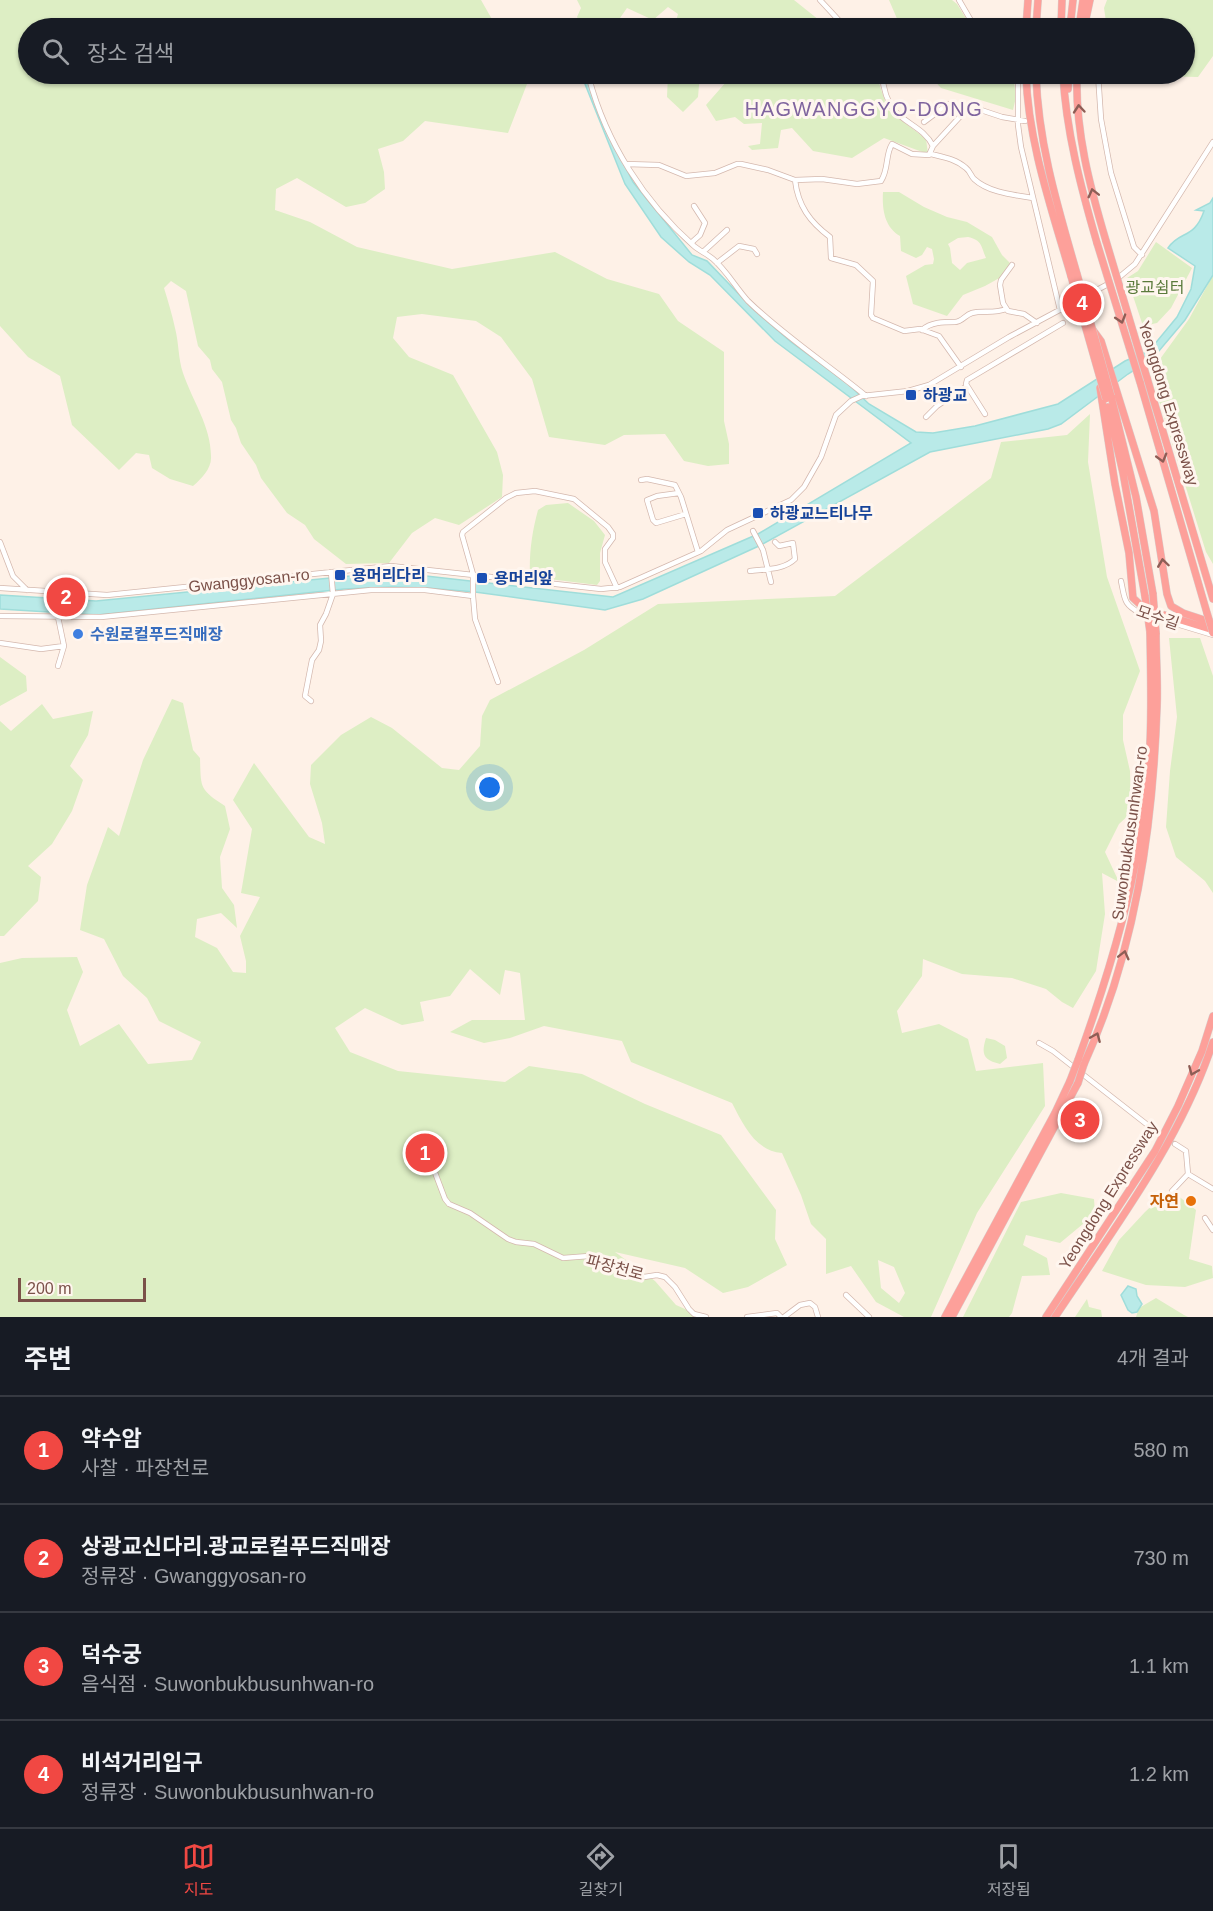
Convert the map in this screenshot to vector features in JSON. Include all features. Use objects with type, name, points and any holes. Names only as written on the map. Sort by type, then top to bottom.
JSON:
[{"type":"highway","points":[[1027,18],[1028,0]]},
{"type":"highway","points":[[1037,18],[1038,0]]},
{"type":"highway","points":[[1061,18],[1062,0]]},
{"type":"highway","points":[[1071,18],[1073,0]]},
{"type":"highway","points":[[1080,18],[1083,0]]},
{"type":"highway","points":[[1086,18],[1090,0]]},
{"type":"highway","name":"Suwonbukbusunhwan-ro","points":[[949,1316],[1055,1113],[1074,1082],[1081,1062],[1110,1002],[1124,956],[1141,872],[1152,788],[1156,731],[1153,633],[1136,496],[1093,330],[1045,186],[1031,122],[1027,84]]},
{"type":"highway","name":"Suwonbukbusunhwan-ro","points":[[1036,84],[1039,121],[1050,182],[1096,359],[1109,397]]},
{"type":"highway","name":"Yeongdong Expressway","points":[[1064,84],[1073,148],[1083,195],[1213,599]]},
{"type":"highway","name":"Yeongdong Expressway","points":[[1069,84],[1073,148]]},
{"type":"highway","name":"Yeongdong Expressway","points":[[1078,84],[1082,145],[1092,193],[1213,633]]},
{"type":"highway","points":[[1109,397],[1154,511],[1167,594],[1171,606],[1183,613],[1213,623]]},
{"type":"highway","points":[[1109,397],[1115,484],[1129,553],[1133,598],[1145,609],[1213,633]]},
{"type":"highway","name":"Yeongdong Expressway","points":[[1046,1317],[1155,1152],[1202,1051],[1213,1016]]},
{"type":"highway","name":"Yeongdong Expressway","points":[[1055,1317],[1161,1156],[1187,1107],[1213,1042]]},
{"type":"street","points":[[820,0],[837,18]]},
{"type":"street","points":[[959,0],[969,18]]},
{"type":"street","points":[[591,84],[604,123],[633,178],[658,208],[691,243],[717,263],[754,306],[864,396]]},
{"type":"street","points":[[884,84],[888,100],[894,110],[923,132],[933,146]]},
{"type":"street","points":[[1019,84],[1021,147],[1060,310]]},
{"type":"street","points":[[1099,84],[1101,119],[1111,173],[1134,248],[1142,255]]},
{"type":"street","points":[[924,122],[948,104],[967,109],[978,109],[1021,121]]},
{"type":"street","points":[[931,154],[933,146],[967,109]]},
{"type":"street","name":"Gwanggyosan-ro","points":[[0,588],[77,597],[331,574],[391,566],[601,589],[617,588],[698,552],[727,530],[780,507],[795,497],[808,481],[821,457],[835,416],[851,401],[864,396],[923,387],[1126,274],[1142,255],[1213,142]]},
{"type":"street","points":[[626,164],[658,165],[686,176],[715,173],[741,164],[768,170],[795,180],[822,179],[857,184],[878,183],[884,176],[887,155],[892,144],[912,154],[947,157],[968,168],[975,179],[1000,192],[1034,198]]},
{"type":"street","points":[[795,180],[802,208],[816,226],[830,237],[831,258],[856,265],[873,281],[871,315],[873,318],[904,331],[922,330],[939,336],[961,367]]},
{"type":"street","points":[[691,243],[700,235],[705,223],[694,206]]},
{"type":"street","points":[[703,252],[727,230]]},
{"type":"street","points":[[717,263],[739,246],[754,249],[757,254]]},
{"type":"street","points":[[1011,265],[1001,280],[1003,303],[1006,309],[1024,314],[1036,323]]},
{"type":"street","points":[[922,330],[924,327],[943,321],[959,321],[969,314],[993,313],[1006,309]]},
{"type":"street","points":[[985,414],[967,386],[967,380],[1063,323]]},
{"type":"street","points":[[1017,333],[1024,346]]},
{"type":"street","points":[[927,417],[937,406],[967,386]]},
{"type":"street","points":[[641,480],[647,479],[675,485],[680,493],[698,552]]},
{"type":"street","points":[[498,682],[475,620],[473,576],[462,535],[466,528],[510,495],[535,491],[574,499],[608,527],[613,534],[613,538],[605,549],[605,562],[617,588]]},
{"type":"street","points":[[680,493],[657,496],[647,500],[654,522],[686,514]]},
{"type":"street","points":[[754,533],[762,548],[771,582]]},
{"type":"street","points":[[750,571],[786,565],[795,559],[793,543],[778,546],[776,542]]},
{"type":"street","points":[[0,543],[14,576],[27,590]]},
{"type":"street","points":[[311,701],[304,696],[312,660],[319,650],[320,625],[333,594],[331,574]]},
{"type":"street","name":"모수길","points":[[1121,581],[1125,602],[1129,607],[1140,613],[1213,633]]},
{"type":"street","points":[[0,616],[101,617],[357,591],[430,590],[473,595]]},
{"type":"street","points":[[60,615],[77,597]]},
{"type":"street","points":[[58,666],[64,646],[60,615]]},
{"type":"street","points":[[0,643],[41,649],[64,646]]},
{"type":"street","points":[[1039,1043],[1053,1051],[1154,1130]]},
{"type":"street","points":[[1172,1191],[1188,1173],[1186,1151],[1175,1144]]},
{"type":"street","name":"파장천로","points":[[434,1170],[449,1204],[485,1222],[508,1239],[534,1244],[563,1258],[589,1256],[644,1277],[657,1275],[665,1277],[694,1314],[706,1317]]},
{"type":"street","points":[[1188,1173],[1213,1189]]},
{"type":"street","points":[[1205,1218],[1213,1230]]},
{"type":"street","points":[[846,1295],[869,1317]]},
{"type":"street","points":[[747,1317],[777,1313],[783,1317],[800,1305],[810,1303],[815,1307],[818,1317]]},
{"type":"green space","points":[[0,0],[481,0],[491,18],[18,18],[18,84],[527,84],[508,133],[425,121],[403,141],[378,149],[384,172],[385,189],[365,203],[346,207],[297,178],[276,189],[275,210],[310,222],[357,247],[452,269],[555,252],[607,279],[659,294],[678,321],[724,352],[724,421],[729,444],[729,464],[708,466],[684,461],[665,434],[624,435],[605,445],[549,437],[532,379],[501,337],[476,321],[422,314],[397,317],[393,338],[409,357],[453,375],[497,452],[503,475],[502,497],[459,525],[435,518],[412,533],[389,563],[346,564],[314,539],[305,525],[287,513],[261,478],[231,420],[222,382],[212,369],[210,360],[198,346],[186,291],[171,281],[164,288],[183,373],[208,434],[210,445],[210,465],[193,486],[170,479],[152,468],[149,455],[136,453],[119,470],[72,425],[60,376],[28,357],[0,326]]},
{"type":"green space","points":[[577,0],[794,0],[816,18],[677,18],[678,14],[668,7],[655,18],[649,18],[627,8],[620,18],[578,18],[581,8]]},
{"type":"green space","points":[[889,0],[952,0],[966,18],[897,18]]},
{"type":"green space","points":[[1107,0],[1213,0],[1213,56],[1198,77],[1195,77],[1195,18],[1106,18],[1104,8]]},
{"type":"green space","points":[[668,84],[699,84],[698,97],[683,112],[667,97]]},
{"type":"green space","points":[[724,84],[879,84],[888,110],[926,139],[928,154],[884,138],[852,158],[813,151],[792,128],[781,130],[778,148],[752,150],[748,146],[760,144],[762,123],[744,124],[735,117],[716,121],[706,105]]},
{"type":"green space","points":[[937,84],[1014,84],[1016,97],[1013,110],[941,88]]},
{"type":"green space","points":[[883,192],[899,192],[924,207],[947,217],[967,222],[992,237],[1002,255],[1010,263],[1003,276],[963,295],[947,316],[913,304],[906,276],[925,265],[933,264],[932,249],[927,247],[922,255],[916,258],[901,251],[900,236],[890,228],[887,222]],"holes":[[[968,237],[980,244],[986,258],[967,263],[960,270],[952,263],[948,244],[958,238]]]},
{"type":"green space","name":"광교쉼터","points":[[1156,242],[1192,268],[1171,308],[1157,323],[1143,326],[1127,278],[1138,271]]},
{"type":"green space","points":[[1213,275],[1213,564],[1206,552],[1155,388],[1155,366],[1189,319]]},
{"type":"green space","points":[[1090,414],[1088,462],[1107,577],[1140,671],[1123,715],[1123,740],[1130,771],[1131,813],[1119,824],[1105,852],[1119,882],[1102,873],[1105,914],[1096,971],[1073,1008],[1046,989],[1012,978],[962,974],[923,959],[922,976],[897,1011],[902,1033],[939,1024],[968,1039],[976,1071],[1043,1063],[1045,1106],[977,1213],[931,1317],[904,1317],[876,1302],[851,1266],[826,1274],[826,1239],[811,1224],[782,1153],[757,1142],[732,1103],[631,1062],[622,1041],[544,1026],[510,1038],[484,1043],[450,1032],[472,1020],[525,1020],[520,973],[505,970],[500,995],[470,969],[450,996],[420,1002],[424,1021],[402,1025],[365,1008],[335,1028],[350,1052],[398,1071],[505,1082],[529,1066],[582,1074],[645,1104],[721,1135],[776,1210],[775,1239],[787,1265],[748,1287],[723,1293],[685,1268],[615,1252],[655,1281],[676,1305],[703,1317],[0,1317],[0,963],[22,958],[77,957],[83,972],[67,1010],[80,1046],[119,1024],[148,1064],[192,1060],[201,1042],[159,1021],[147,998],[123,976],[104,939],[80,930],[87,885],[108,827],[119,836],[143,760],[172,699],[183,703],[193,750],[200,758],[201,782],[210,796],[225,806],[230,829],[220,857],[222,888],[234,905],[237,928],[221,913],[197,919],[195,937],[217,948],[233,972],[246,973],[246,961],[240,936],[260,897],[241,893],[252,829],[233,800],[254,763],[309,837],[325,844],[322,823],[310,784],[311,765],[341,735],[371,717],[392,728],[442,768],[459,770],[480,746],[482,716],[490,700],[584,650],[658,604],[835,596],[991,478],[1001,442],[1067,435]],"holes":[[[878,1260],[894,1267],[905,1293],[899,1303],[881,1288]]]},
{"type":"green space","points":[[568,503],[594,521],[605,535],[600,553],[600,581],[597,585],[530,575],[531,542],[538,510],[546,505]]},
{"type":"green space","points":[[1169,638],[1200,638],[1213,676],[1213,893],[1205,881],[1176,857],[1166,827],[1177,717]]},
{"type":"green space","points":[[0,657],[26,676],[27,691],[0,706]]},
{"type":"green space","points":[[42,704],[53,719],[93,711],[88,735],[70,766],[83,780],[72,811],[52,844],[28,866],[41,877],[38,901],[4,936],[0,936],[0,721],[11,731]]},
{"type":"green space","points":[[986,1038],[1005,1046],[1007,1058],[1000,1064],[985,1056]]},
{"type":"green space","points":[[1061,1193],[1094,1199],[1095,1214],[1060,1243],[1026,1235],[1023,1245],[1047,1258],[1050,1275],[1022,1276],[1009,1317],[963,1317],[1021,1202]]},
{"type":"green space","points":[[1177,1195],[1196,1210],[1189,1259],[1212,1266],[1213,1278],[1185,1287],[1146,1285],[1102,1271],[1119,1240],[1145,1212],[1161,1197]]},
{"type":"green space","points":[[1156,1298],[1188,1317],[1136,1317],[1139,1308]]},
{"type":"green space","points":[[1087,1299],[1089,1307],[1101,1310],[1102,1317],[1075,1317]]},
{"type":"water","points":[[585,84],[590,84],[604,125],[633,182],[692,255],[707,261],[754,310],[791,342],[848,384],[869,404],[916,432],[933,433],[975,426],[1058,404],[1125,361],[1149,351],[1177,317],[1191,289],[1195,266],[1168,248],[1196,226],[1204,211],[1196,210],[1210,203],[1213,198],[1213,275],[1185,320],[1153,358],[1061,424],[1048,429],[930,452],[761,545],[643,599],[605,610],[475,592],[392,587],[344,589],[97,615],[0,609],[0,595],[96,601],[391,572],[613,597],[758,534],[911,443],[775,341],[710,275],[689,262],[661,237],[625,184]]},
{"type":"water","points":[[1128,1286],[1136,1289],[1142,1304],[1137,1312],[1132,1313],[1128,1310],[1121,1295]]},
{"type":"tunnel","points":[[1154,1130],[1175,1144]]},
{"type":"place","name":"비석거리입구","points":[[1082,303]]},
{"type":"place","name":"하광교","points":[[911,395]]},
{"type":"place","name":"하광교느티나무","points":[[758,513]]},
{"type":"place","name":"용머리다리","points":[[340,575]]},
{"type":"place","name":"용머리앞","points":[[482,578]]},
{"type":"place","name":"상광교신다리.광교로컬푸드직매장","points":[[66,597]]},
{"type":"place","name":"수원로컬푸드직매장","points":[[78,634]]},
{"type":"place","name":"덕수궁","points":[[1080,1120]]},
{"type":"place","name":"약수암","points":[[425,1153]]},
{"type":"place","name":"자연","points":[[1191,1201]]},
{"type":"district","name":"HAGWANGGYO-DONG","points":[[864,109]]}]
